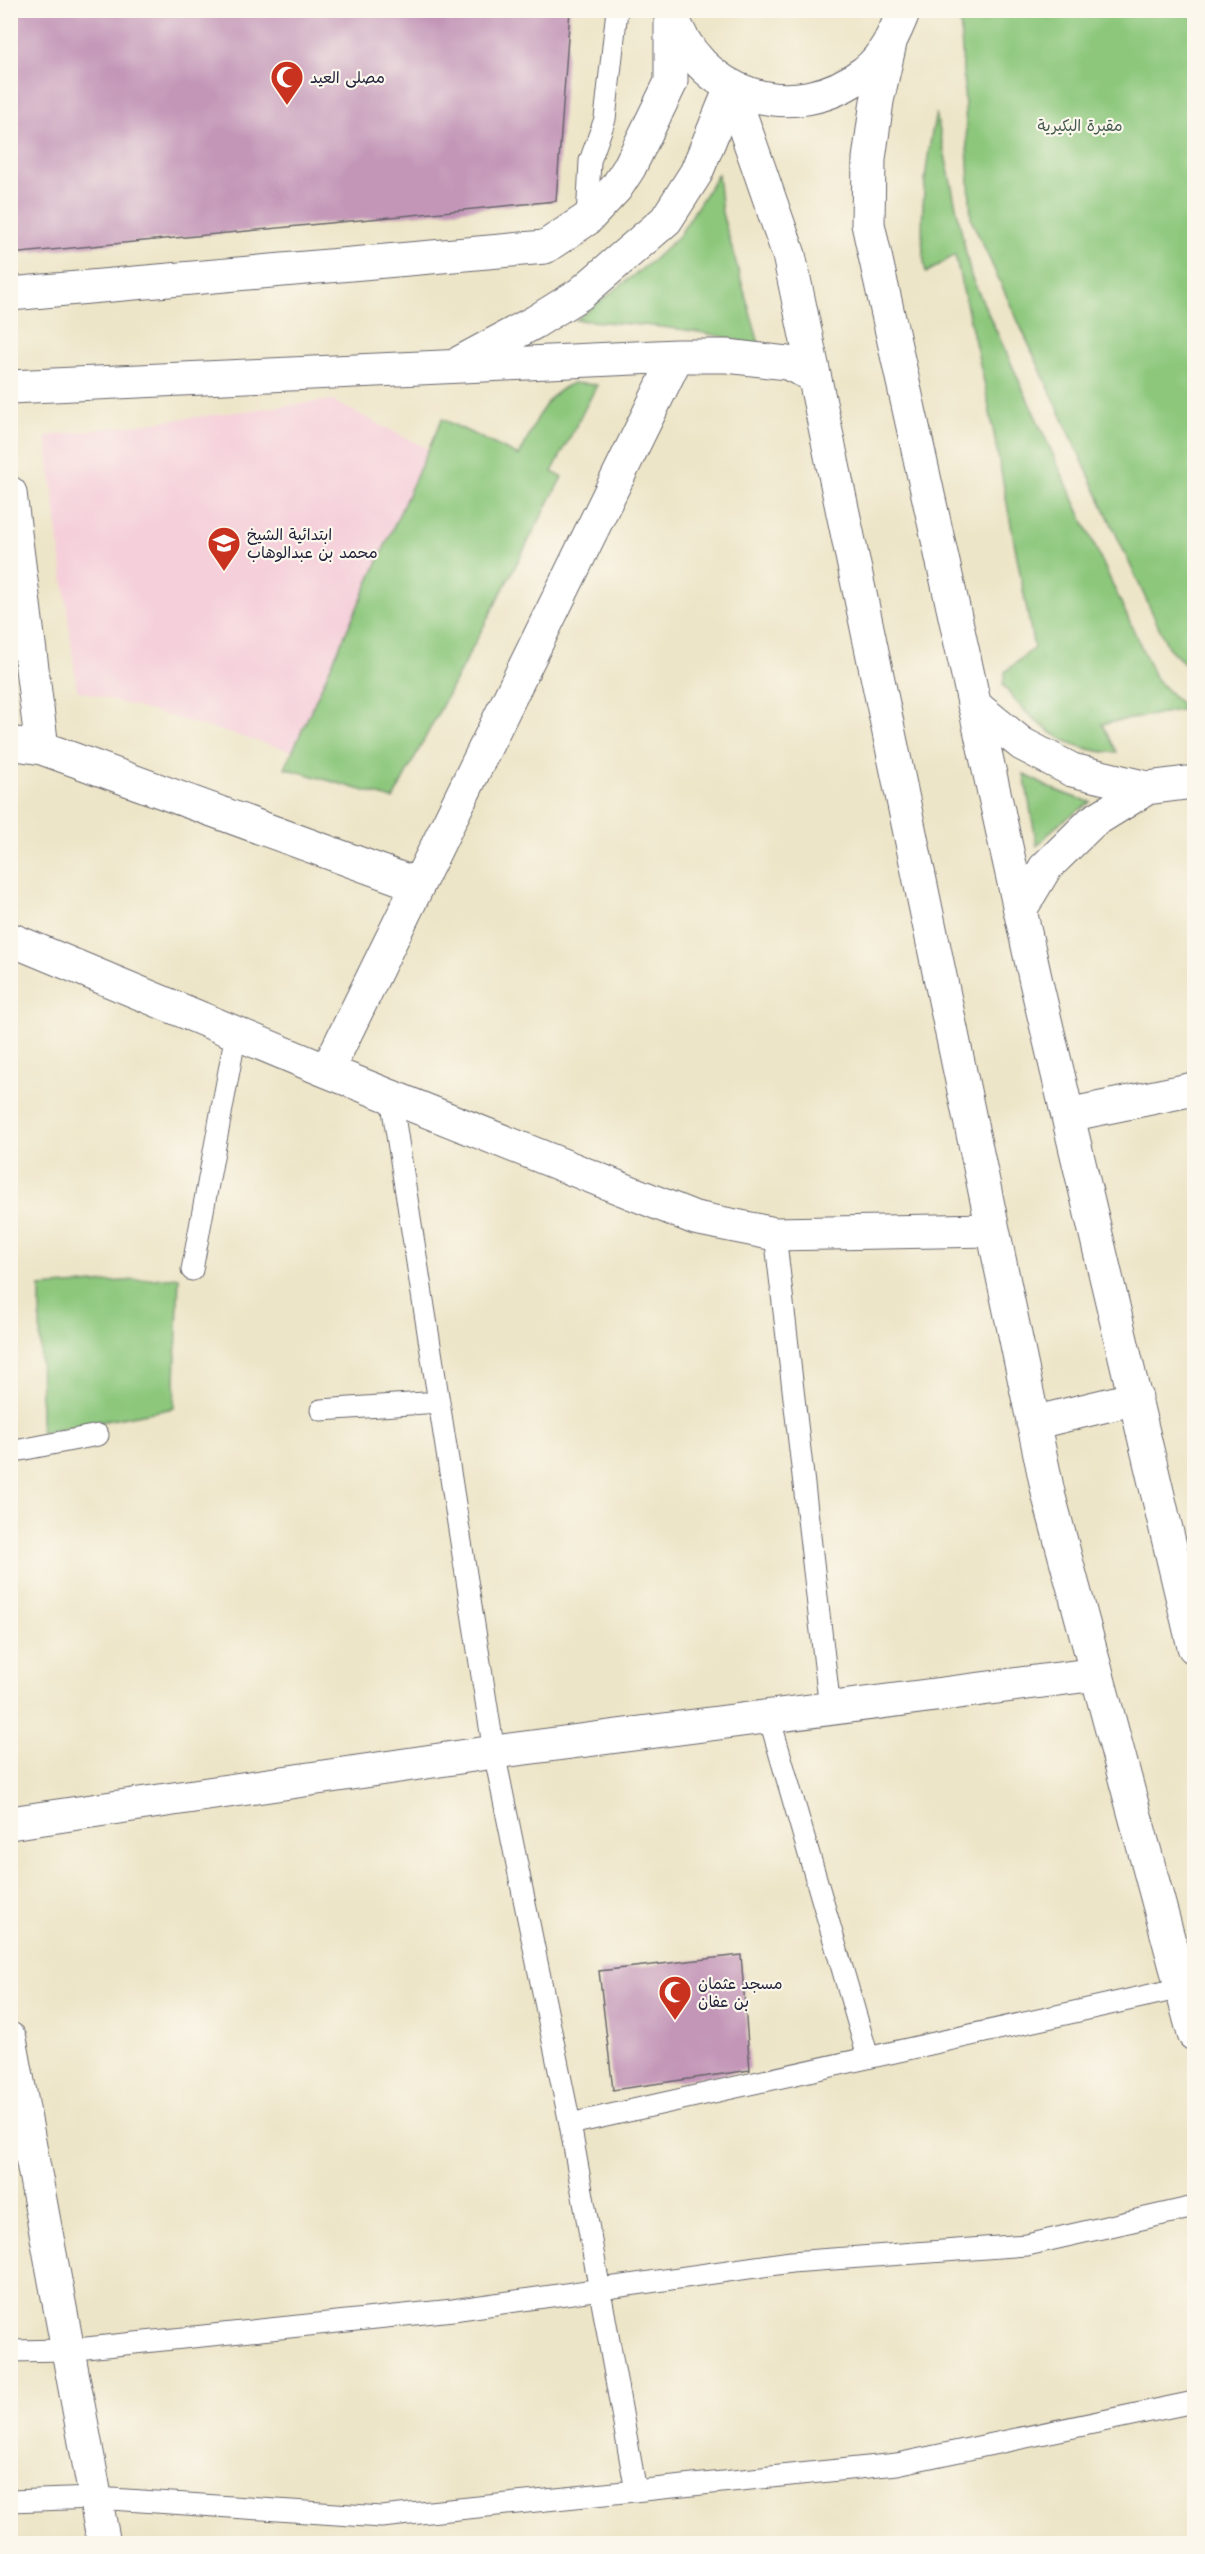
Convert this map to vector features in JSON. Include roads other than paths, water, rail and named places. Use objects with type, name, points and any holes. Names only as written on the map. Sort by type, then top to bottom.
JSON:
[{"type":"street","points":[[904,10],[890,44],[877,101],[869,159],[868,224],[1020,910],[1194,1647]]},
{"type":"street","points":[[10,294],[544,247],[587,219],[616,188],[629,168],[671,82],[670,13]]},
{"type":"street","points":[[670,13],[678,34],[700,65],[731,88],[765,99],[801,100],[836,90],[867,71],[890,44]]},
{"type":"street","points":[[451,366],[535,322],[580,294],[666,220],[696,173],[731,88]]},
{"type":"street","points":[[731,88],[789,255],[991,1230],[1049,1497],[1194,2034]]},
{"type":"street","points":[[10,387],[677,356],[727,356],[787,363],[814,376]]},
{"type":"street","points":[[327,1071],[677,356]]},
{"type":"street","points":[[10,492],[26,746],[418,885]]},
{"type":"street","points":[[974,705],[1022,744],[1072,770],[1147,788],[1194,782]]},
{"type":"street","points":[[1020,910],[1045,868],[1092,822],[1147,788]]},
{"type":"street","points":[[10,939],[327,1071],[695,1218],[776,1234],[991,1230]]},
{"type":"street","points":[[1068,1115],[1194,1089]]},
{"type":"street","points":[[1033,1423],[1136,1398]]},
{"type":"street","points":[[10,1823],[494,1752],[1097,1674]]},
{"type":"street","points":[[10,2039],[104,2544]]},
{"type":"lane","points":[[587,219],[590,161],[605,118],[617,10]]},
{"type":"lane","points":[[192,1270],[236,1033]]},
{"type":"lane","points":[[391,1097],[494,1752],[570,2124],[636,2491]]},
{"type":"lane","points":[[776,1234],[830,1709]]},
{"type":"lane","points":[[321,1410],[439,1402]]},
{"type":"lane","points":[[10,1452],[98,1435]]},
{"type":"lane","points":[[769,1717],[868,2058]]},
{"type":"lane","points":[[570,2124],[1182,1988]]},
{"type":"lane","points":[[10,2351],[67,2350],[453,2310],[791,2262],[1027,2245],[1194,2207]]},
{"type":"lane","points":[[10,2501],[96,2498],[381,2517],[897,2464],[1194,2402]]},
{"type":"place","name":"مصلى العيد","points":[[287,106]]},
{"type":"place","name":"ابتدائية الشيخ محمد بن عبدالوهاب","points":[[224,572]]},
{"type":"place","name":"مسجد عثمان بن عفان","points":[[675,2021]]},
{"type":"park label","name":"مقبرة البكيرية","points":[[1080,125]]}]
